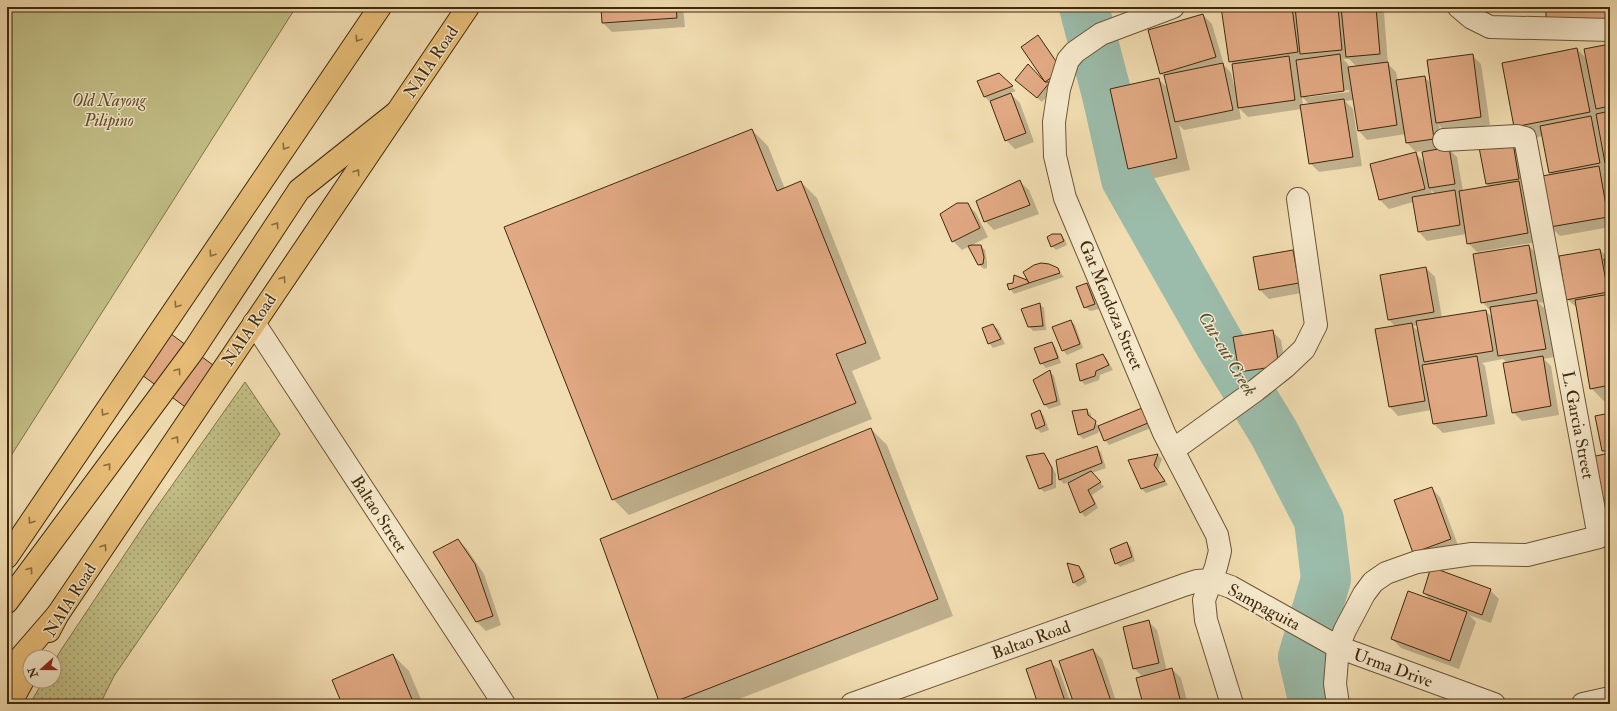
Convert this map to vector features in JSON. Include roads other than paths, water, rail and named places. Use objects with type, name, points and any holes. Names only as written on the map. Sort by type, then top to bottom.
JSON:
[{"type":"main road","points":[[7,557],[380,7]]},
{"type":"main road","name":"NAIA Road","points":[[39,649],[58,614],[468,7]]},
{"type":"main road","points":[[7,602],[182,365],[299,190],[397,112]]},
{"type":"main road","points":[[7,673],[58,614]]},
{"type":"main road","points":[[10,704],[22,682]]},
{"type":"street","name":"Gat Mendoza Street","points":[[1172,7],[1101,34],[1075,52],[1068,60],[1059,89],[1054,122],[1056,156],[1065,198],[1173,450],[1217,535],[1220,551],[1204,600],[1206,620],[1232,704]]},
{"type":"street","points":[[1459,7],[1472,18],[1490,27],[1610,30]]},
{"type":"street","name":"L. Garcia Street","points":[[1338,647],[1345,630],[1364,594],[1373,582],[1386,573],[1417,562],[1472,554],[1527,555],[1599,537],[1525,138],[1517,136],[1444,140]]},
{"type":"street","points":[[1173,450],[1256,390],[1285,367],[1304,349],[1316,325],[1298,199]]},
{"type":"street","name":"Baltao Street","points":[[254,323],[504,704]]},
{"type":"street","name":"Sampaguita","points":[[1211,580],[1231,587],[1317,635]]},
{"type":"street","name":"Baltao Road","points":[[852,704],[1184,585],[1197,581],[1211,580]]},
{"type":"street","name":"Urma Drive","points":[[1317,635],[1338,647],[1494,704]]},
{"type":"street","points":[[1338,647],[1335,684],[1338,704]]},
{"type":"street","points":[[1583,704],[1610,698]]},
{"type":"waterway","name":"Cut-cut Creek","points":[[1084,7],[1107,95],[1126,179],[1219,343],[1274,433],[1319,520],[1326,579],[1303,657],[1314,704]]},
{"type":"park label","name":"Old Nayong Pilipino","points":[[109,110]]}]
